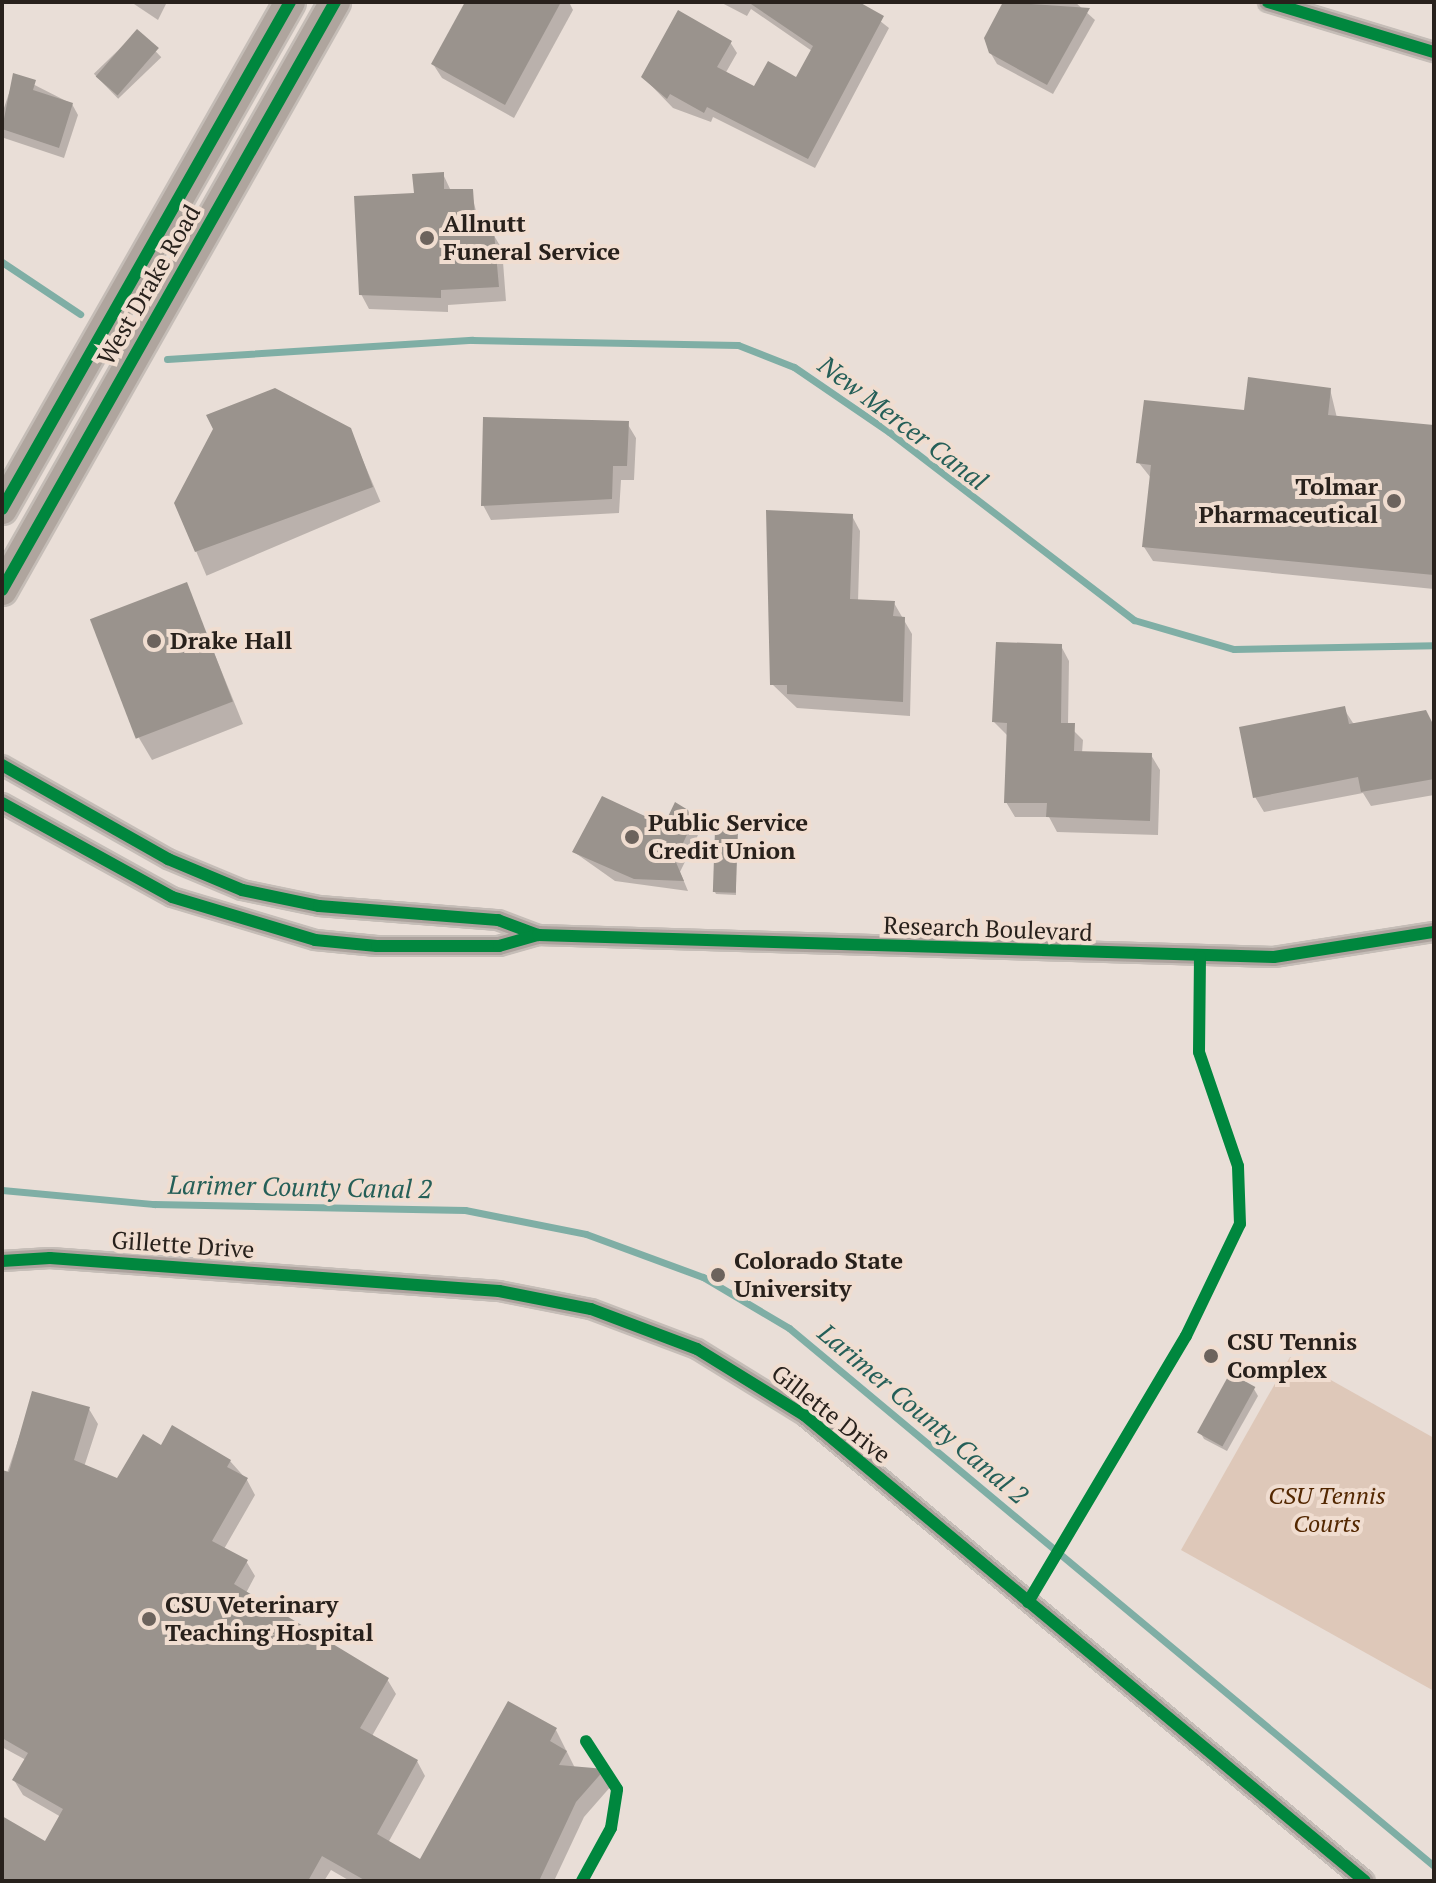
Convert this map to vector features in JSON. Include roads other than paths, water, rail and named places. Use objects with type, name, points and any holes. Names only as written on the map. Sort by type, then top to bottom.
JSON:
[{"type":"main road","name":"West Drake Road","points":[[2,509],[290,2]]},
{"type":"main road","name":"West Drake Road","points":[[2,590],[335,2]]},
{"type":"main road","points":[[77,457],[93,400],[79,372]]},
{"type":"street","points":[[1268,2],[1434,52]]},
{"type":"street","name":"Research Boulevard","points":[[2,765],[168,859],[242,890],[319,906],[498,920],[538,935]]},
{"type":"street","name":"Research Boulevard","points":[[2,803],[172,897],[250,924],[377,946],[499,946],[538,935],[1200,957],[1341,950],[1434,932]]},
{"type":"street","name":"Gillette Drive","points":[[2,1261],[50,1258],[499,1291],[591,1309],[697,1349],[804,1415],[1365,1881]]},
{"type":"waterway","name":"New Mercer Canal","points":[[2,262],[80,314]]},
{"type":"waterway","name":"New Mercer Canal","points":[[167,359],[472,340],[738,345],[794,367],[889,432],[1134,620],[1234,649],[1434,645]]},
{"type":"waterway","name":"Larimer County Canal 2","points":[[2,1190],[154,1204],[465,1210],[586,1234],[703,1277],[789,1328],[1434,1866]]},
{"type":"place","name":"Allnutt Funeral Service","points":[[427,238]]},
{"type":"place","name":"Tolmar Pharmaceutical","points":[[1394,501]]},
{"type":"place","name":"Drake Hall","points":[[154,641]]},
{"type":"place","name":"Public Service Credit Union","points":[[632,837]]},
{"type":"place","name":"Colorado State University","points":[[718,1275]]},
{"type":"place","name":"CSU Tennis Complex","points":[[1211,1356]]},
{"type":"place","name":"CSU Veterinary Teaching Hospital","points":[[149,1619]]},
{"type":"park label","name":"CSU Tennis Courts","points":[[1327,1510]]}]
